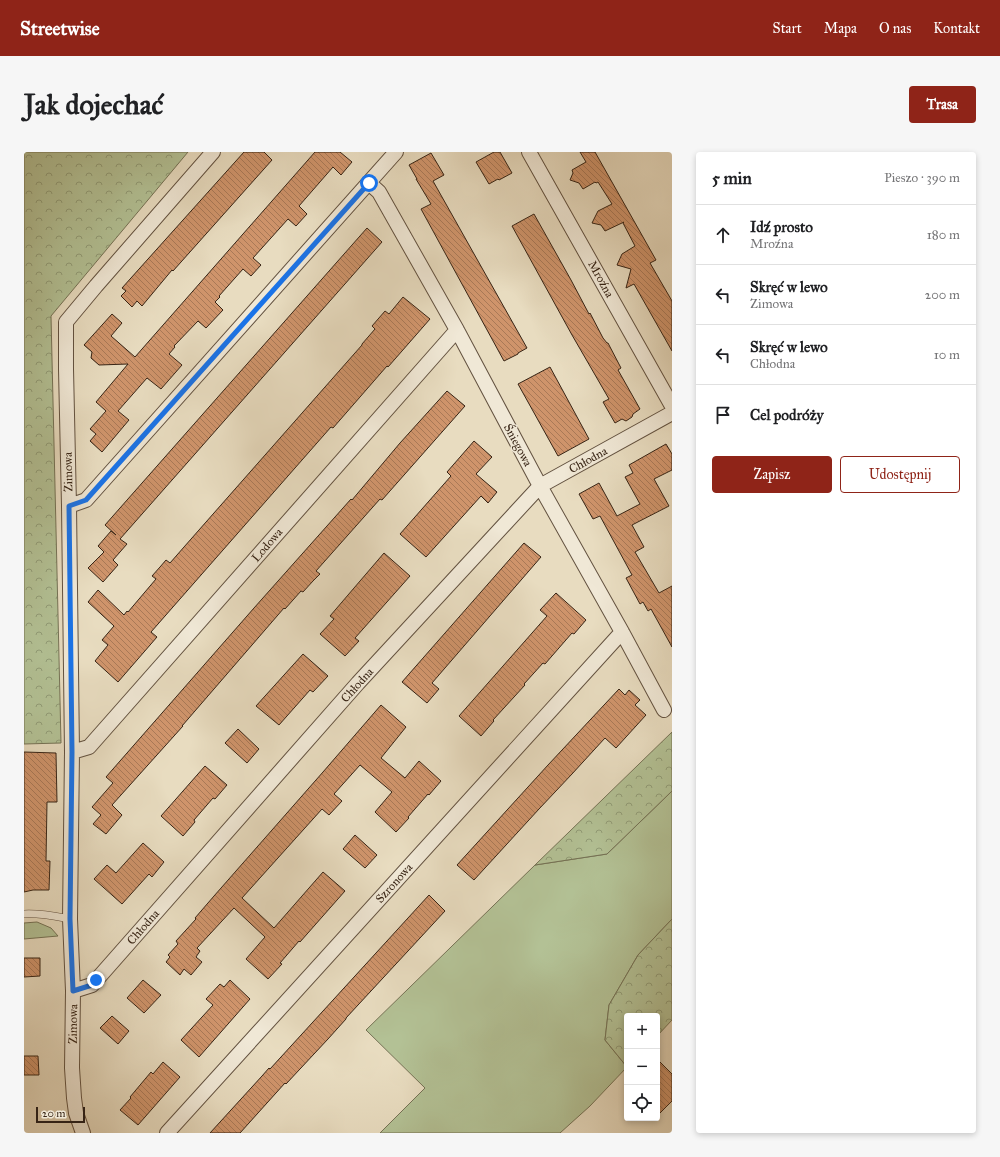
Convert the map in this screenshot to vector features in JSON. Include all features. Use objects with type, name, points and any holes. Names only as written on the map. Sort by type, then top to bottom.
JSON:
[{"type":"street","name":"Zimowa","points":[[83,1133],[76,1113],[72,1068],[73,991],[70,919],[72,752],[66,322],[213,152]]},
{"type":"street","points":[[69,506],[86,500],[396,152]]},
{"type":"street","name":"Mroźna","points":[[529,152],[672,406]]},
{"type":"street","name":"Śniegowa","points":[[369,183],[379,192],[457,330],[540,486],[664,710]]},
{"type":"street","name":"Lodowa","points":[[72,752],[90,747],[457,330]]},
{"type":"street","name":"Chłodna","points":[[73,991],[92,985],[358,683],[540,486],[672,413]]},
{"type":"street","name":"Szronowa","points":[[167,1133],[622,632]]},
{"type":"lane","points":[[24,914],[49,915],[70,919]]},
{"type":"green space","points":[[24,152],[188,152],[51,316],[61,743],[24,744]]},
{"type":"green space","points":[[672,732],[672,791],[607,854],[535,865]]},
{"type":"green space","points":[[672,791],[672,919],[638,955],[609,1005],[605,1040],[624,1063],[624,1070],[590,1106],[560,1133],[380,1133],[425,1088],[366,1030],[535,865],[607,854]]},
{"type":"green space","points":[[672,919],[672,1020],[660,1033],[660,1013],[624,1013],[624,1063],[605,1040],[609,1005],[638,955]]},
{"type":"green space","points":[[37,922],[51,928],[58,936],[24,939],[24,923]]},
{"type":"building","points":[[244,152],[264,152],[272,160],[173,271],[172,270],[142,306],[137,301],[132,307],[121,296],[126,291],[122,288]]},
{"type":"building","points":[[315,152],[340,152],[352,162],[341,175],[333,167],[299,206],[307,214],[296,226],[288,219],[253,258],[261,265],[251,276],[243,269],[219,296],[220,297],[215,302],[223,310],[206,328],[198,321],[174,346],[175,347],[169,354],[182,365],[161,389],[147,378],[118,411],[129,420],[102,452],[90,441],[96,434],[90,429],[106,411],[96,402],[128,364],[99,365],[91,358],[92,352],[84,345],[112,314],[122,323],[111,336],[135,357]]},
{"type":"building","points":[[494,152],[500,152],[512,173],[489,184],[476,162]]},
{"type":"building","points":[[580,152],[595,152],[656,260],[650,263],[672,301],[672,351],[634,284],[626,288],[631,269],[617,265],[622,254],[635,246],[623,223],[624,222],[605,231],[601,225],[592,223],[598,211],[612,204],[598,182],[595,182],[583,189],[579,183],[570,180],[573,173],[572,170],[586,162]]},
{"type":"building","points":[[431,153],[444,175],[433,181],[527,348],[504,361],[421,209],[431,204],[409,165]]},
{"type":"building","points":[[534,214],[589,314],[590,313],[603,338],[608,343],[621,368],[618,370],[640,409],[626,421],[622,419],[615,423],[603,402],[609,399],[512,226]]},
{"type":"building","points":[[367,228],[382,242],[120,539],[127,544],[113,560],[118,565],[103,582],[88,568],[104,552],[98,546],[111,531],[116,535],[105,525]]},
{"type":"building","points":[[403,297],[430,319],[333,428],[331,427],[151,632],[157,637],[118,682],[95,661],[108,645],[102,640],[114,626],[88,602],[98,590],[124,615],[127,611],[128,612],[156,579],[152,576],[166,560],[170,563],[362,345],[375,329],[372,326],[385,311],[389,314]]},
{"type":"building","points":[[550,367],[589,439],[558,456],[518,384]]},
{"type":"building","points":[[447,391],[465,406],[382,500],[380,499],[316,571],[320,574],[303,592],[301,591],[285,609],[284,608],[183,726],[112,805],[122,815],[106,834],[93,824],[101,815],[92,807],[113,783],[106,777]]},
{"type":"building","points":[[474,441],[492,457],[476,474],[497,492],[488,503],[481,496],[426,557],[400,534],[451,476],[447,472]]},
{"type":"building","points":[[666,444],[672,454],[672,470],[654,479],[669,506],[632,525],[644,547],[635,552],[659,593],[672,586],[672,647],[651,609],[648,611],[643,602],[640,604],[626,578],[632,575],[600,516],[593,519],[579,494],[599,483],[617,516],[640,504],[625,477],[633,473],[629,465]]},
{"type":"building","points":[[524,543],[541,557],[432,683],[439,689],[427,703],[402,682]]},
{"type":"building","points":[[384,553],[410,576],[355,638],[359,641],[345,656],[320,634],[334,619],[330,616]]},
{"type":"building","points":[[556,593],[586,620],[574,634],[572,633],[545,664],[543,663],[493,720],[494,721],[481,736],[459,716],[547,616],[540,610]]},
{"type":"building","points":[[303,654],[328,676],[313,692],[310,690],[279,725],[256,706]]},
{"type":"building","points":[[619,689],[625,695],[629,690],[640,700],[635,705],[646,715],[616,748],[605,738],[474,880],[457,865]]},
{"type":"building","points":[[381,705],[406,727],[381,758],[405,778],[419,761],[441,781],[396,832],[375,812],[392,792],[360,765],[334,794],[342,801],[329,815],[322,809],[242,898],[274,928],[323,872],[345,891],[300,942],[299,941],[280,963],[282,964],[268,979],[246,959],[265,937],[234,908],[197,948],[200,951],[196,957],[202,962],[191,975],[184,969],[180,975],[166,962],[170,957],[168,955],[178,944],[176,941]]},
{"type":"building","points":[[238,729],[259,749],[247,763],[225,743]]},
{"type":"building","points":[[24,752],[56,753],[57,802],[47,802],[46,861],[50,861],[49,890],[33,890],[24,892]]},
{"type":"building","points":[[205,766],[227,785],[215,799],[213,798],[194,820],[195,822],[183,836],[161,816]]},
{"type":"building","points":[[355,835],[377,855],[365,868],[343,849]]},
{"type":"building","points":[[143,843],[164,862],[152,877],[149,874],[122,904],[94,879],[107,865],[116,873]]},
{"type":"building","points":[[429,895],[445,911],[328,1039],[286,1084],[285,1083],[240,1133],[210,1133],[269,1068],[270,1069]]},
{"type":"building","points":[[24,958],[40,958],[40,976],[24,977]]},
{"type":"building","points":[[143,980],[161,995],[144,1013],[127,998]]},
{"type":"building","points":[[230,980],[250,999],[199,1057],[181,1040],[213,1005],[206,999],[220,984],[224,987]]},
{"type":"building","points":[[112,1016],[129,1031],[118,1044],[100,1028]]},
{"type":"building","points":[[24,1056],[38,1056],[39,1075],[24,1075]]},
{"type":"building","points":[[163,1062],[180,1077],[138,1125],[120,1110],[151,1072],[153,1074]]},
{"type":"building","points":[[660,1062],[672,1074],[672,1101],[660,1113]]},
{"type":"route","points":[[96,980],[92,985],[73,991],[70,919],[72,752],[69,506],[86,500],[369,183]]}]
